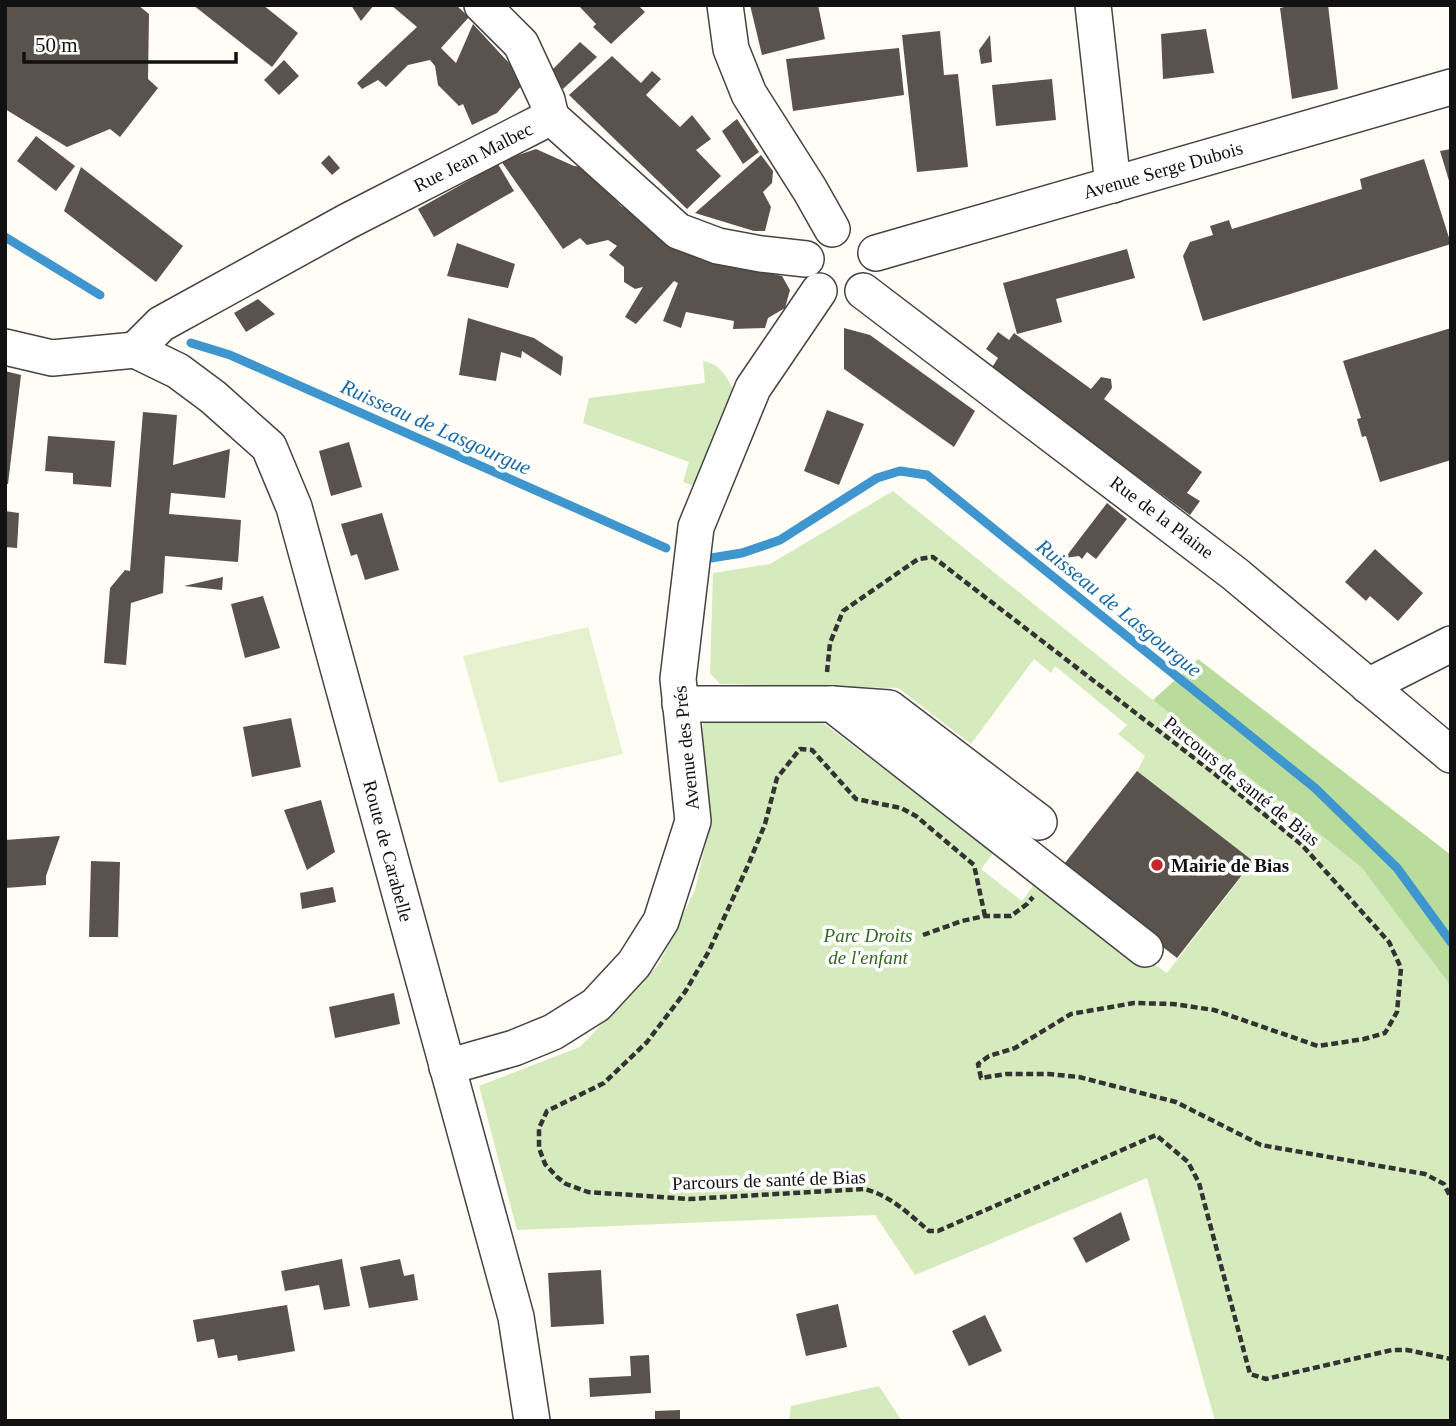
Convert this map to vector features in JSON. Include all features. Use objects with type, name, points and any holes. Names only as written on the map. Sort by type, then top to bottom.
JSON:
[{"type":"street","points":[[482,5],[522,44],[547,100],[551,117]]},
{"type":"street","points":[[725,5],[731,49],[748,94],[810,190],[831,229]]},
{"type":"street","points":[[1093,5],[1113,185]]},
{"type":"street","name":"Avenue Serge Dubois","points":[[876,253],[1451,87]]},
{"type":"street","name":"Rue Jean Malbec","points":[[135,350],[161,324],[348,221],[551,117],[678,232],[718,246],[806,259]]},
{"type":"street","points":[[843,227],[863,235],[876,253],[876,274],[863,292],[853,297],[841,299],[819,291],[811,282],[807,271],[806,259],[814,240],[831,229],[843,227]]},
{"type":"street","name":"Avenue des Prés","points":[[447,1067],[514,1048],[553,1032],[596,1005],[641,953],[661,921],[693,821],[678,679],[696,527],[753,388],[819,291]]},
{"type":"street","name":"Rue de la Plaine","points":[[863,292],[1235,574],[1451,755]]},
{"type":"street","points":[[5,347],[52,359],[135,350]]},
{"type":"street","name":"Route de Carabelle","points":[[135,350],[178,371],[213,397],[269,447],[294,507],[516,1317],[532,1421]]},
{"type":"street","points":[[1368,686],[1451,644]]},
{"type":"street","points":[[680,704],[831,704],[889,708],[1039,822]]},
{"type":"street","points":[[831,704],[1145,949]]},
{"type":"path","name":"Parcours de santé de Bias","points":[[831,704],[827,676],[830,643],[843,611],[918,559],[933,557],[1212,771],[1302,845],[1389,942],[1401,968],[1396,1012],[1385,1033],[1364,1039],[1318,1046],[1214,1010],[1173,1004],[1134,1003],[1071,1014],[1015,1048],[989,1056],[978,1064],[981,1078],[1006,1074],[1079,1077],[1175,1102],[1261,1145],[1425,1174],[1444,1184],[1451,1198]]},
{"type":"path","name":"Parcours de santé de Bias","points":[[985,916],[974,865],[901,807],[856,799],[812,750],[800,749],[777,778],[765,824],[749,863],[709,951],[685,992],[647,1042],[604,1083],[547,1111],[539,1128],[539,1148],[545,1164],[566,1184],[588,1192],[689,1199],[864,1189],[878,1192],[894,1202],[929,1231],[938,1231],[1156,1135],[1188,1162],[1199,1183],[1250,1374],[1266,1379],[1392,1350],[1407,1350],[1451,1359]]},
{"type":"path","points":[[923,935],[961,921],[985,916],[1011,916],[1027,904],[1050,874]]},
{"type":"green space","points":[[703,361],[715,365],[727,377],[735,394],[694,486],[683,482],[689,462],[583,423],[589,398],[705,383]]},
{"type":"green space","name":"Parc Droits de l'enfant","points":[[893,491],[1362,868],[1447,976],[1451,993],[1451,1421],[1215,1421],[1147,1178],[915,1275],[875,1215],[517,1230],[479,1086],[580,1047],[659,964],[695,890],[710,824],[700,740],[704,720],[814,716],[994,852],[981,869],[1022,901],[1035,883],[1167,973],[1253,862],[1137,771],[1145,756],[1118,734],[1127,725],[1055,666],[1051,673],[1034,659],[971,744],[898,688],[720,684],[710,673],[713,573],[770,564]]},
{"type":"green space","points":[[588,627],[623,754],[499,783],[463,656]]},
{"type":"green space","points":[[1198,659],[1451,855],[1451,993],[1448,982],[1362,868],[1153,700]]},
{"type":"green space","points":[[879,1386],[902,1421],[789,1421],[791,1406]]},
{"type":"building","points":[[5,5],[138,5],[149,14],[148,79],[158,88],[120,137],[110,129],[67,147],[5,109]]},
{"type":"building","points":[[193,5],[263,5],[298,33],[272,67]]},
{"type":"building","points":[[351,5],[374,5],[361,21]]},
{"type":"building","points":[[391,5],[456,5],[469,17],[441,48],[456,63],[473,24],[524,83],[497,113],[472,125],[463,104],[459,106],[438,85],[435,66],[430,60],[408,65],[386,87],[378,80],[362,89],[357,83],[417,27]]},
{"type":"building","points":[[578,5],[638,5],[645,12],[611,44],[593,27],[596,24]]},
{"type":"building","points":[[750,5],[818,5],[825,39],[762,55]]},
{"type":"building","points":[[1293,5],[1328,5],[1338,89],[1292,99],[1280,8]]},
{"type":"building","points":[[1206,29],[1214,73],[1163,79],[1161,34]]},
{"type":"building","points":[[940,31],[944,75],[958,74],[968,167],[917,172],[902,35]]},
{"type":"building","points":[[990,35],[992,62],[981,64],[979,50]]},
{"type":"building","points":[[580,42],[597,57],[563,89],[551,71]]},
{"type":"building","points":[[899,48],[904,95],[793,111],[786,59]]},
{"type":"building","points":[[612,56],[641,83],[652,71],[661,79],[646,95],[680,127],[692,115],[711,139],[696,150],[721,176],[687,209],[569,95]]},
{"type":"building","points":[[284,60],[299,76],[279,95],[264,80]]},
{"type":"building","points":[[1052,79],[1056,120],[996,126],[992,85]]},
{"type":"building","points":[[737,119],[759,152],[743,164],[722,131]]},
{"type":"building","points":[[36,136],[75,166],[56,191],[17,161]]},
{"type":"building","points":[[536,149],[574,166],[584,167],[622,207],[627,203],[748,268],[782,276],[790,290],[785,308],[768,318],[765,328],[733,329],[734,321],[686,312],[681,328],[663,321],[678,283],[674,281],[636,324],[625,317],[643,287],[635,289],[624,282],[624,267],[609,255],[617,246],[608,240],[587,245],[580,238],[563,249],[501,161]]},
{"type":"building","points":[[1451,149],[1451,184],[1450,184],[1440,151]]},
{"type":"building","points":[[329,155],[340,168],[332,175],[321,163]]},
{"type":"building","points":[[761,155],[773,171],[772,183],[763,192],[771,207],[765,231],[754,231],[695,213]]},
{"type":"building","points":[[1424,159],[1451,244],[1203,321],[1183,256],[1190,242],[1213,235],[1210,226],[1229,220],[1232,229],[1362,189],[1360,179]]},
{"type":"building","points":[[498,164],[514,191],[434,237],[418,209]]},
{"type":"building","points":[[81,167],[183,246],[156,282],[64,211]]},
{"type":"building","points":[[457,243],[515,264],[508,288],[447,276]]},
{"type":"building","points":[[1127,249],[1135,278],[1056,299],[1062,322],[1017,334],[1003,283]]},
{"type":"building","points":[[258,299],[275,314],[246,332],[234,313]]},
{"type":"building","points":[[468,318],[534,338],[563,357],[561,376],[522,351],[521,358],[501,352],[496,381],[459,375]]},
{"type":"building","points":[[844,328],[870,335],[975,411],[954,447],[844,369]]},
{"type":"building","points":[[1451,328],[1451,460],[1380,482],[1366,436],[1362,437],[1357,419],[1361,418],[1343,361]]},
{"type":"building","points":[[998,332],[1009,340],[1014,333],[1091,389],[1101,377],[1111,379],[1112,388],[1104,399],[1202,472],[1187,493],[1200,501],[1190,515],[991,369],[998,358],[986,349]]},
{"type":"building","points":[[5,371],[21,375],[8,484],[5,484]]},
{"type":"building","points":[[827,410],[864,424],[839,485],[804,471]]},
{"type":"building","points":[[143,412],[177,415],[173,465],[230,449],[225,498],[171,493],[169,514],[241,520],[238,562],[165,556],[163,593],[131,603],[126,665],[104,663],[110,588],[125,570],[130,571]]},
{"type":"building","points":[[48,436],[115,441],[111,487],[73,484],[73,473],[45,471]]},
{"type":"building","points":[[349,442],[362,487],[331,496],[319,451]]},
{"type":"building","points":[[1107,503],[1127,519],[1096,559],[1087,552],[1082,559],[1079,556],[1065,558]]},
{"type":"building","points":[[5,511],[19,513],[17,548],[5,547]]},
{"type":"building","points":[[382,513],[399,570],[365,580],[357,554],[351,556],[341,524]]},
{"type":"building","points":[[1375,549],[1423,593],[1398,621],[1370,596],[1366,601],[1345,582]]},
{"type":"building","points":[[223,577],[222,590],[184,586]]},
{"type":"building","points":[[263,596],[280,648],[245,658],[231,604]]},
{"type":"building","points":[[291,718],[301,767],[252,777],[243,727]]},
{"type":"building","name":"Mairie de Bias","points":[[1137,771],[1253,861],[1177,958],[1061,868]]},
{"type":"building","points":[[321,800],[335,852],[307,870],[284,810]]},
{"type":"building","points":[[60,836],[46,876],[46,885],[5,888],[5,840]]},
{"type":"building","points":[[91,861],[120,862],[118,937],[89,937]]},
{"type":"building","points":[[333,887],[336,902],[302,909],[300,893]]},
{"type":"building","points":[[394,993],[400,1024],[335,1038],[329,1007]]},
{"type":"building","points":[[1121,1212],[1130,1240],[1086,1263],[1073,1238]]},
{"type":"building","points":[[342,1259],[350,1306],[324,1310],[319,1285],[285,1291],[281,1271]]},
{"type":"building","points":[[400,1259],[404,1276],[414,1274],[418,1300],[369,1308],[360,1267]]},
{"type":"building","points":[[601,1270],[604,1324],[551,1327],[548,1273]]},
{"type":"building","points":[[838,1304],[847,1347],[806,1356],[796,1314]]},
{"type":"building","points":[[287,1305],[295,1351],[238,1361],[237,1355],[218,1358],[214,1339],[197,1342],[193,1320]]},
{"type":"building","points":[[985,1315],[1002,1351],[969,1366],[952,1331]]},
{"type":"building","points":[[649,1355],[651,1393],[590,1397],[589,1378],[631,1376],[630,1356]]},
{"type":"building","points":[[680,1410],[680,1421],[655,1421],[655,1411]]},
{"type":"waterway","name":"Ruisseau de Lasgourgue","points":[[5,237],[100,295]]},
{"type":"waterway","name":"Ruisseau de Lasgourgue","points":[[191,343],[230,355],[666,548]]},
{"type":"waterway","name":"Ruisseau de Lasgourgue","points":[[711,558],[742,553],[780,540],[877,478],[900,471],[927,475],[1315,788],[1397,868],[1451,942]]},
{"type":"place","name":"Mairie de Bias","points":[[1157,865]]}]
